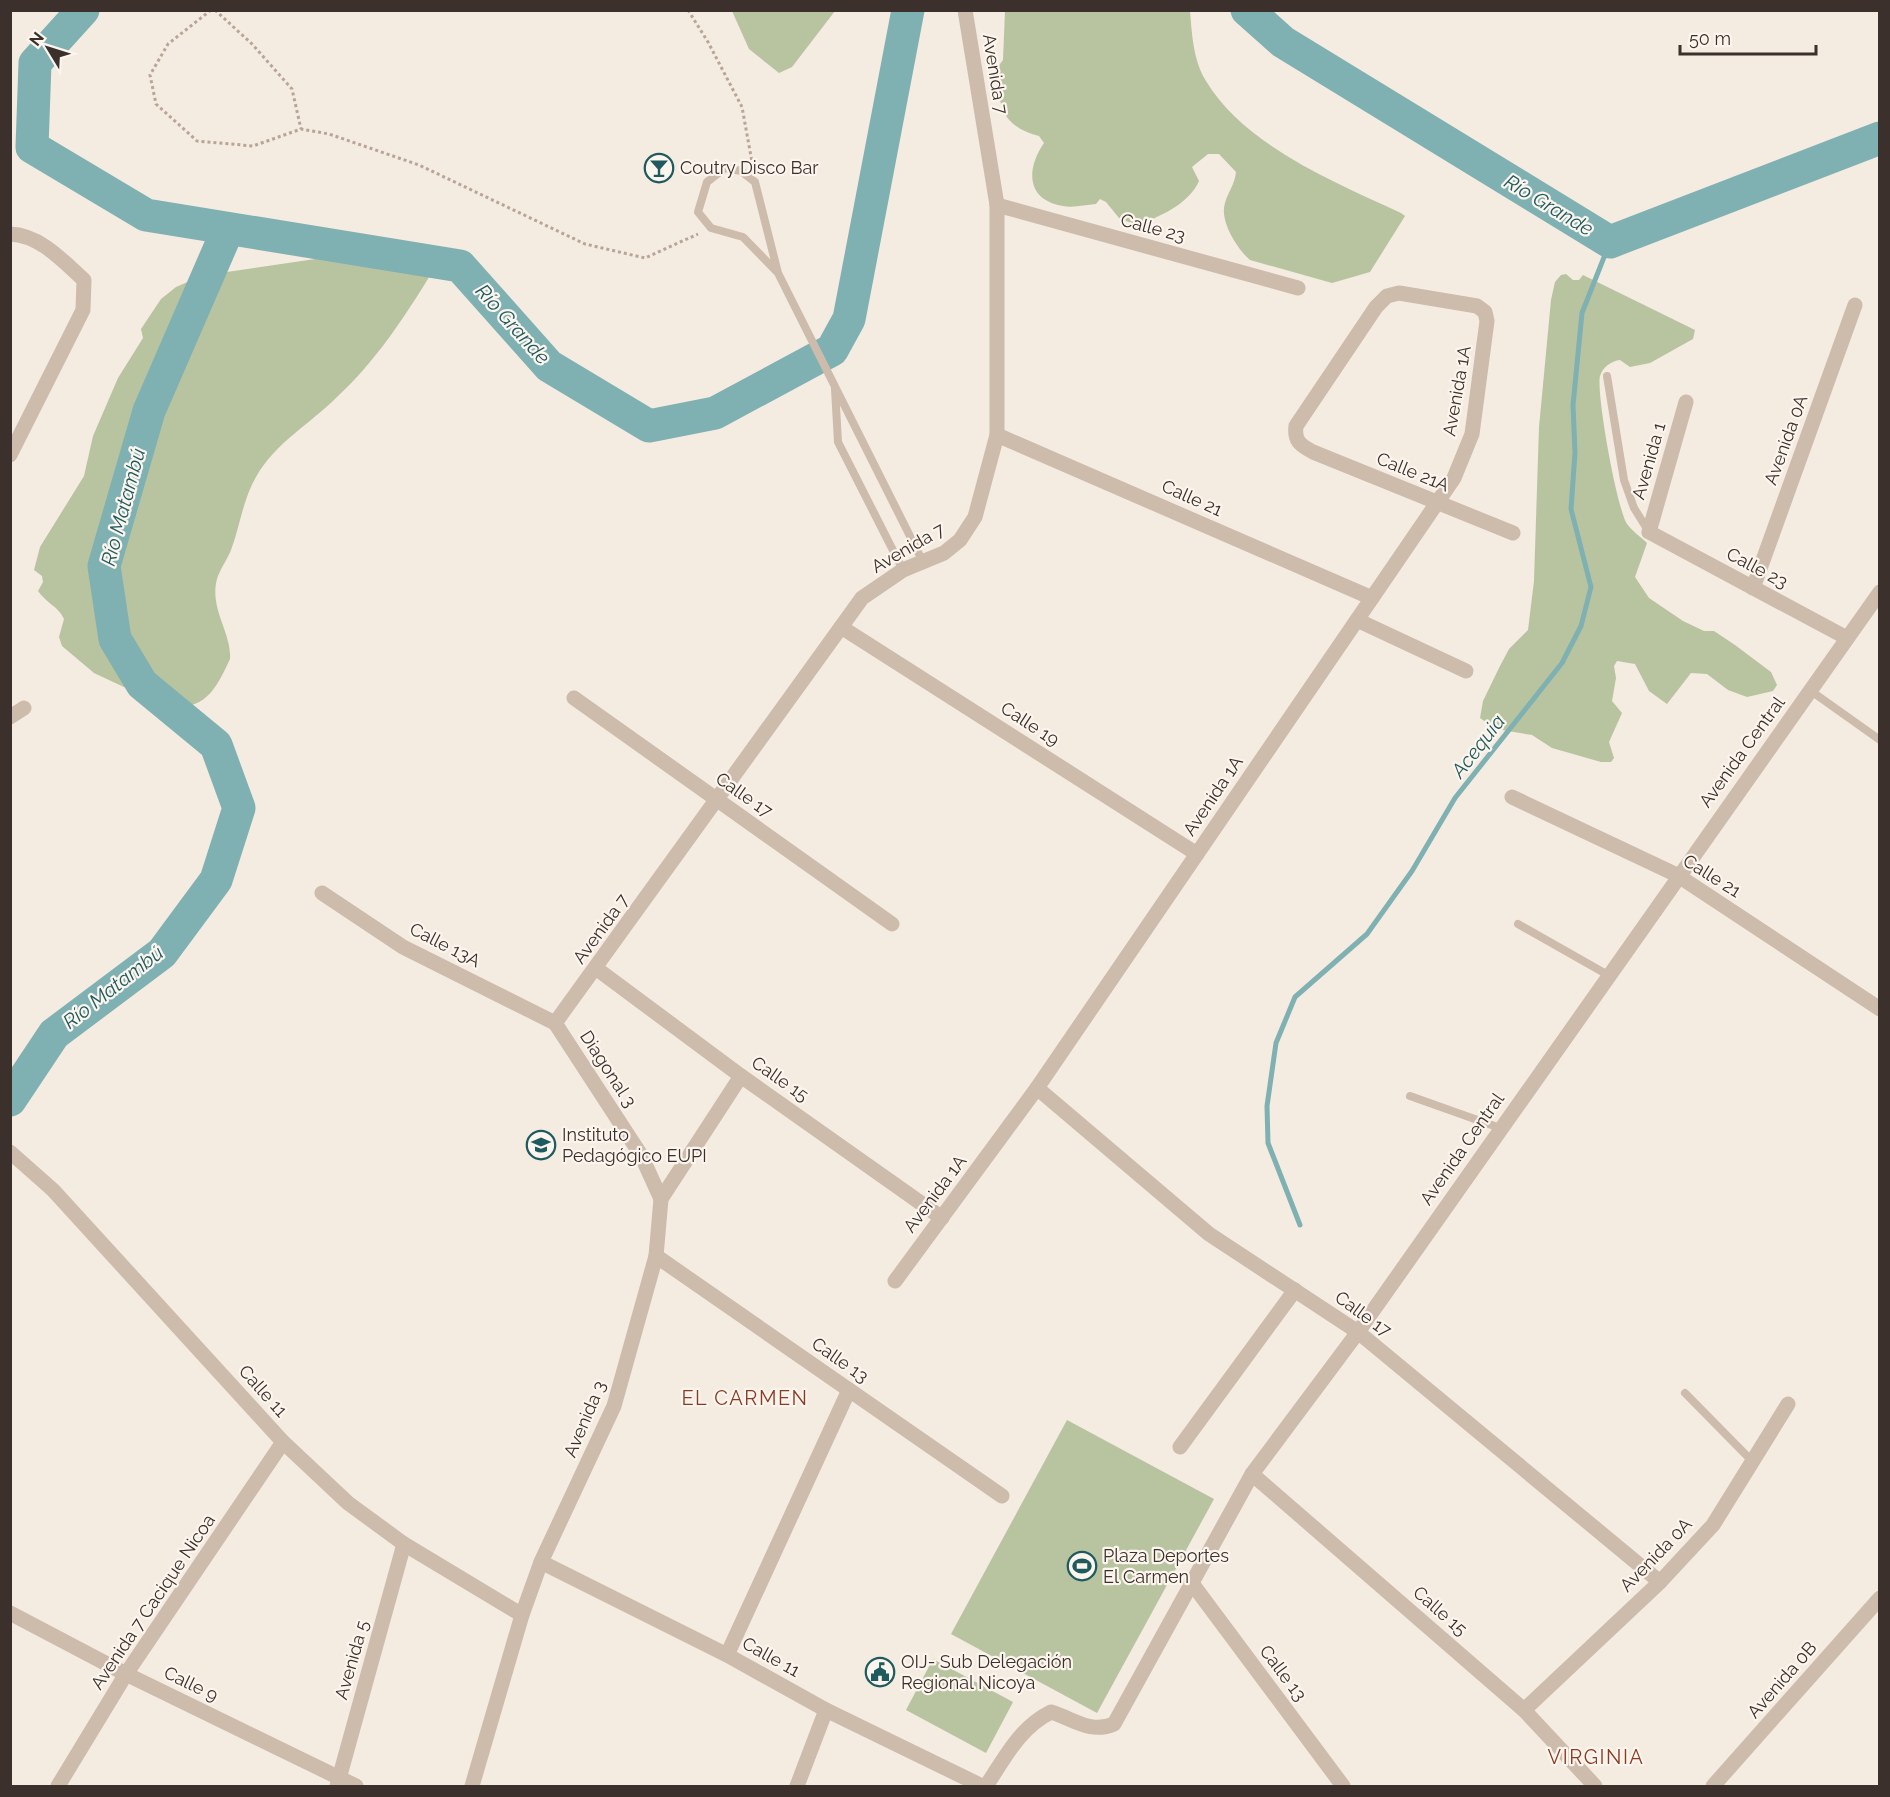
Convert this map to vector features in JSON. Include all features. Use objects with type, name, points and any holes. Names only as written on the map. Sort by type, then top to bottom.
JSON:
[{"type":"street","name":"Avenida 7","points":[[555,1023],[597,969],[862,598],[903,570],[944,553],[960,540],[975,517],[997,435],[997,205],[965,10]]},
{"type":"street","name":"Calle 23","points":[[997,205],[1299,288]]},
{"type":"street","points":[[10,234],[23,234],[50,249],[84,280],[83,310],[10,456]]},
{"type":"street","name":"Avenida 1A","points":[[895,1281],[1037,1088],[1454,478],[1472,434],[1488,321],[1485,312],[1477,306],[1400,293],[1387,296],[1376,307],[1296,426],[1294,436],[1299,444]]},
{"type":"street","name":"Avenida 0A","points":[[1753,588],[1855,305]]},
{"type":"street","name":"Avenida 1","points":[[1649,532],[1686,402]]},
{"type":"street","name":"Calle 21","points":[[997,435],[1372,598]]},
{"type":"street","name":"Calle 21A","points":[[1299,444],[1513,533]]},
{"type":"street","name":"Calle 23","points":[[1649,532],[1847,638]]},
{"type":"street","name":"Avenida Central","points":[[984,1786],[1019,1735],[1035,1720],[1051,1712],[1091,1728],[1102,1729],[1114,1724],[1252,1474],[1358,1332],[1677,875],[1880,592]]},
{"type":"street","points":[[1357,620],[1466,672]]},
{"type":"street","name":"Calle 19","points":[[841,627],[1197,854]]},
{"type":"street","name":"Calle 17","points":[[574,698],[892,924]]},
{"type":"street","points":[[10,717],[24,708]]},
{"type":"street","name":"Calle 21","points":[[1512,797],[1677,875],[1880,1009]]},
{"type":"street","name":"Calle 13A","points":[[322,893],[403,947],[555,1023]]},
{"type":"street","name":"Calle 15","points":[[597,969],[741,1076],[942,1218]]},
{"type":"street","name":"Diagonal 3","points":[[555,1023],[641,1155],[661,1199]]},
{"type":"street","name":"Avenida 3","points":[[472,1786],[522,1615],[541,1562],[615,1406],[656,1256],[661,1199],[741,1076]]},
{"type":"street","name":"Calle 17","points":[[1037,1088],[1209,1234],[1358,1332],[1660,1582]]},
{"type":"street","name":"Calle 11","points":[[10,1152],[53,1190],[283,1442],[348,1503],[404,1545],[522,1615]]},
{"type":"street","name":"Calle 13","points":[[656,1256],[1002,1496]]},
{"type":"street","points":[[1179,1447],[1295,1290]]},
{"type":"street","points":[[727,1655],[849,1390]]},
{"type":"street","name":"Avenida 0A","points":[[1524,1710],[1660,1582],[1713,1525],[1788,1404]]},
{"type":"street","name":"Avenida 7 Cacique Nicoa","points":[[58,1786],[126,1674],[283,1442]]},
{"type":"street","name":"Calle 15","points":[[1252,1474],[1524,1710],[1595,1786]]},
{"type":"street","name":"Avenida 5","points":[[338,1783],[404,1545]]},
{"type":"street","name":"Calle 11","points":[[541,1562],[727,1655],[826,1710],[984,1786]]},
{"type":"street","name":"Calle 13","points":[[1191,1582],[1343,1786]]},
{"type":"street","name":"Avenida 0B","points":[[1723,1783],[1880,1598]]},
{"type":"street","name":"Calle 9","points":[[10,1612],[338,1783],[356,1786]]},
{"type":"street","points":[[797,1786],[826,1710]]},
{"type":"lane","points":[[778,273],[743,237],[711,228],[698,212],[707,182],[725,168],[741,171],[755,182],[778,273],[923,562]]},
{"type":"lane","points":[[1607,376],[1624,480],[1634,508],[1649,532]]},
{"type":"lane","points":[[835,386],[838,442],[903,570]]},
{"type":"lane","points":[[1811,690],[1880,740]]},
{"type":"lane","points":[[1518,924],[1608,975]]},
{"type":"lane","points":[[1410,1096],[1500,1128]]},
{"type":"lane","points":[[1685,1393],[1752,1461]]},
{"type":"path","points":[[301,129],[292,89],[252,44],[213,10],[168,44],[150,75],[156,104],[197,141],[253,146],[301,129],[329,134],[418,165],[585,244],[645,258],[711,228]]},
{"type":"path","points":[[688,10],[708,42],[742,107],[755,182]]},
{"type":"green space","points":[[732,11],[835,11],[792,67],[779,73],[749,49]]},
{"type":"green space","points":[[1005,11],[1190,11],[1194,47],[1202,73],[1223,104],[1244,125],[1293,160],[1405,216],[1370,272],[1332,283],[1250,260],[1245,255],[1227,226],[1224,210],[1236,172],[1219,154],[1208,154],[1192,167],[1199,181],[1188,197],[1163,214],[1136,225],[1119,218],[1106,202],[1100,199],[1096,204],[1075,207],[1051,203],[1036,190],[1033,182],[1034,163],[1044,143],[1039,136],[1016,126],[1009,120],[1001,103],[997,68],[1003,60]]},
{"type":"green space","points":[[322,258],[372,259],[431,274],[399,323],[364,369],[327,407],[273,454],[256,477],[245,503],[231,550],[218,575],[215,590],[218,611],[230,649],[230,659],[217,684],[204,699],[185,707],[157,710],[126,688],[94,673],[62,646],[59,637],[64,619],[38,591],[43,582],[42,576],[34,570],[40,547],[84,476],[93,436],[118,378],[143,338],[141,329],[161,299],[176,287],[213,271],[220,273]]},
{"type":"green space","points":[[1566,274],[1573,280],[1579,280],[1583,275],[1695,330],[1693,339],[1650,363],[1630,367],[1620,360],[1605,367],[1600,376],[1604,427],[1618,497],[1627,524],[1647,543],[1635,577],[1649,598],[1683,621],[1704,631],[1714,631],[1735,645],[1771,672],[1777,685],[1773,691],[1747,697],[1728,690],[1707,674],[1691,673],[1667,704],[1649,691],[1635,664],[1617,661],[1614,666],[1616,678],[1612,701],[1622,713],[1609,742],[1614,758],[1611,762],[1601,762],[1552,748],[1532,735],[1496,729],[1480,718],[1483,701],[1509,649],[1528,630],[1534,581],[1539,427],[1551,300],[1555,282],[1561,275]]},
{"type":"green space","name":"Plaza Deportes El Carmen","points":[[1067,1420],[1214,1499],[1097,1713],[951,1634]]},
{"type":"green space","points":[[933,1659],[1013,1702],[986,1753],[906,1710]]},
{"type":"waterway","name":"Río Grande","points":[[83,10],[35,63],[32,147],[146,215],[460,266],[549,366],[649,426],[715,413],[832,350],[849,319],[908,10]]},
{"type":"waterway","name":"Río Grande","points":[[1247,10],[1283,42],[1610,242],[1880,138]]},
{"type":"waterway","name":"Río Matambú","points":[[10,1100],[54,1034],[162,953],[216,880],[239,808],[216,745],[142,684],[115,639],[104,566],[149,411],[228,229]]},
{"type":"waterway","name":"Acequia","points":[[1300,1225],[1268,1143],[1267,1106],[1276,1043],[1295,997],[1367,934],[1412,871],[1455,798],[1562,663],[1581,626],[1591,587],[1571,509],[1575,453],[1573,405],[1582,313],[1610,242]]},
{"type":"place","name":"Coutry Disco Bar","points":[[659,168]]},
{"type":"place","name":"Instituto Pedagógico EUPI","points":[[541,1145]]},
{"type":"place","name":"Plaza Deportes El Carmen","points":[[1082,1566]]},
{"type":"place","name":"OIJ- Sub Delegación Regional Nicoya","points":[[880,1672]]},
{"type":"district","name":"EL CARMEN","points":[[745,1398]]},
{"type":"district","name":"VIRGINIA","points":[[1596,1757]]}]
